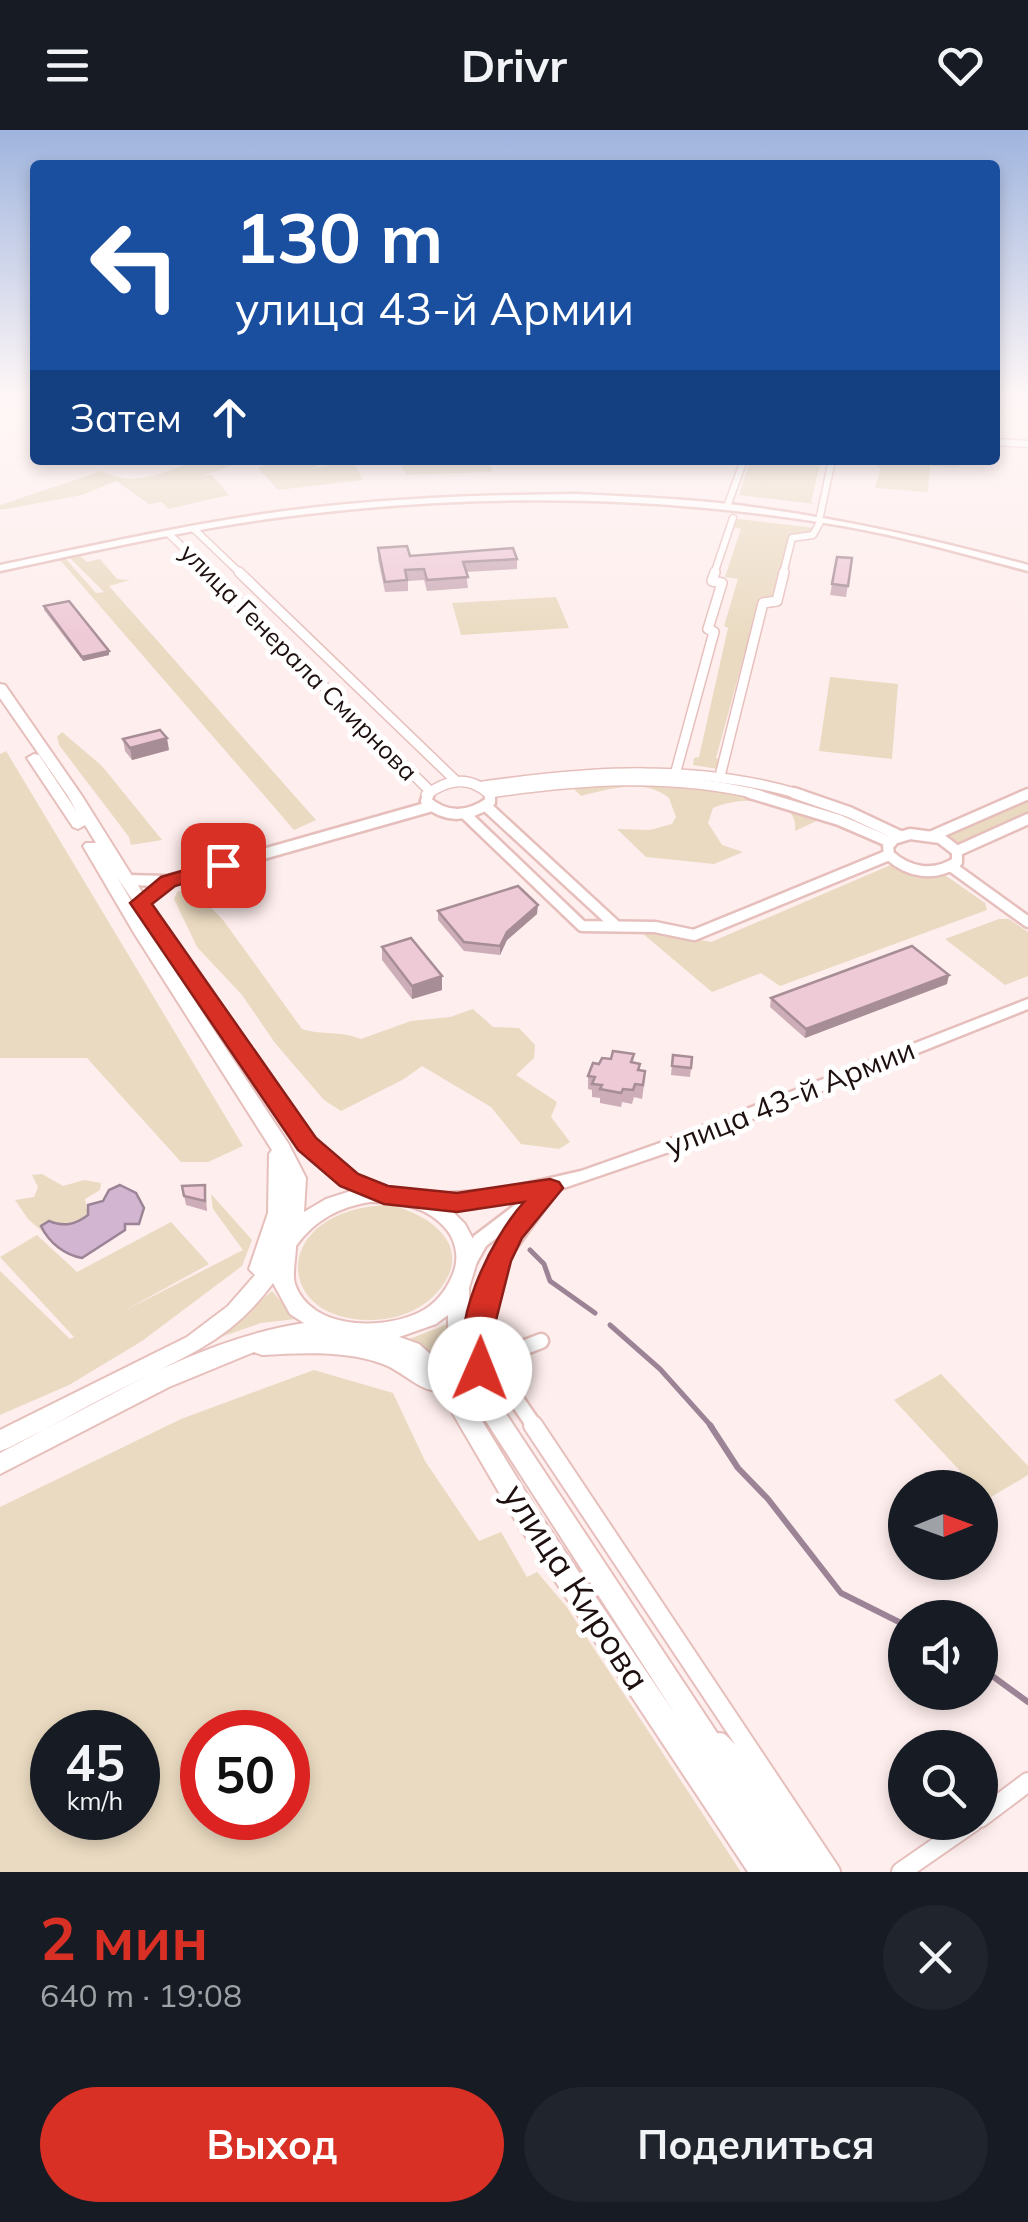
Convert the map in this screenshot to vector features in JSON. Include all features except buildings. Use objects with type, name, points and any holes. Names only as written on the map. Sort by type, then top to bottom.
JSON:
[{"type":"main road","points":[[0,568],[296,512],[410,501],[509,496],[627,499],[820,519]]},
{"type":"main road","points":[[698,504],[728,504],[851,525],[927,540],[1028,568]]},
{"type":"main road","points":[[0,688],[74,796],[140,903],[307,1144],[349,1180],[384,1195],[414,1200],[440,1212],[458,1230],[467,1264],[458,1288],[428,1318],[397,1330],[363,1333],[331,1327],[304,1313],[287,1293],[281,1270],[289,1240],[296,1178],[278,1143],[142,934],[70,811],[0,708]]},
{"type":"main road","name":"улица 43-й Армии","points":[[414,1200],[457,1202],[550,1188],[653,1152],[1028,1004]]},
{"type":"main road","points":[[236,1309],[272,1244],[280,1210],[278,1143]]},
{"type":"main road","points":[[532,1475],[480,1369],[476,1340],[498,1261],[512,1233],[550,1188]]},
{"type":"main road","name":"улица 43-й Армии","points":[[467,1264],[480,1240],[550,1188]]},
{"type":"main road","points":[[0,1441],[201,1339],[262,1284],[289,1240],[325,1208],[354,1198],[384,1195]]},
{"type":"main road","name":"улица Кирова","points":[[458,1288],[459,1331],[481,1394],[794,1872]]},
{"type":"main road","points":[[0,1464],[200,1364],[284,1333],[331,1327]]},
{"type":"main road","name":"улица Кирова","points":[[363,1333],[411,1350],[446,1381],[527,1516],[765,1872]]},
{"type":"main road","points":[[242,1348],[319,1345],[394,1360],[426,1376],[472,1424]]},
{"type":"street","points":[[728,504],[737,479]]},
{"type":"street","points":[[720,776],[763,602],[777,602],[792,538],[813,535],[828,479]]},
{"type":"street","points":[[676,771],[714,632],[708,629],[722,582],[712,581],[733,518]]},
{"type":"street","name":"улица Генерала Смирнова","points":[[194,529],[454,780]]},
{"type":"street","name":"улица Генерала Смирнова","points":[[170,534],[294,656],[428,799]]},
{"type":"street","points":[[294,656],[319,650]]},
{"type":"street","points":[[126,880],[168,881],[260,854],[428,799],[454,780],[487,790],[676,771],[720,776],[895,839],[932,836],[1028,794]]},
{"type":"street","points":[[640,774],[755,787]]},
{"type":"street","points":[[486,806],[487,790]]},
{"type":"street","points":[[428,799],[446,814],[465,814],[486,806]]},
{"type":"street","points":[[486,806],[614,924]]},
{"type":"street","points":[[465,814],[582,926],[655,927],[694,935],[889,855],[895,839]]},
{"type":"street","points":[[957,850],[1028,820]]},
{"type":"street","points":[[932,836],[957,850]]},
{"type":"street","points":[[889,855],[912,869],[934,872],[957,862],[957,850]]},
{"type":"street","points":[[952,866],[1028,922]]},
{"type":"street","points":[[140,903],[168,881]]},
{"type":"street","points":[[542,1341],[497,1358],[497,1371],[831,1872]]},
{"type":"street","points":[[681,1703],[734,1756],[814,1872]]},
{"type":"street","points":[[998,1804],[1028,1782]]},
{"type":"street","points":[[901,1872],[947,1840]]},
{"type":"shaded area","points":[[77,479],[216,479],[229,495],[168,509],[162,502],[149,504],[116,481],[82,495],[0,510],[0,505]]},
{"type":"shaded area","points":[[268,479],[363,480],[278,490]]},
{"type":"shaded area","points":[[744,479],[816,479],[811,502],[815,504],[739,495]]},
{"type":"shaded area","points":[[878,479],[929,479],[928,492],[875,488]]},
{"type":"shaded area","points":[[738,519],[815,528],[813,535],[792,533],[773,597],[760,597],[716,758],[720,760],[718,769],[693,765],[694,758],[699,757],[728,628],[724,626],[738,579],[725,577],[741,529],[734,527]]},
{"type":"shaded area","points":[[80,556],[87,562],[100,559],[117,579],[130,580],[109,586],[316,820],[294,830],[60,560],[66,559],[96,593],[104,592],[70,558]]},
{"type":"shaded area","points":[[556,597],[569,628],[461,635],[452,603]]},
{"type":"shaded area","points":[[830,677],[898,684],[892,759],[819,751]]},
{"type":"shaded area","points":[[62,732],[102,766],[162,840],[131,845],[129,837],[59,745],[57,737]]},
{"type":"shaded area","points":[[6,751],[243,1146],[208,1162],[181,1162],[87,1058],[0,1058],[0,754]]},
{"type":"shaded area","points":[[644,780],[755,794],[827,816],[795,831],[788,810],[777,804],[750,800],[723,804],[713,808],[708,823],[722,845],[743,852],[714,864],[646,857],[617,829],[650,830],[672,824],[676,817],[669,798],[638,787],[581,796],[571,786]]},
{"type":"shaded area","points":[[1028,800],[1028,814],[961,844],[946,835]]},
{"type":"shaded area","points":[[893,864],[942,873],[985,903],[987,910],[780,986],[761,973],[712,992],[642,933],[644,928],[711,942]]},
{"type":"shaded area","points":[[178,891],[198,894],[223,920],[302,1029],[361,1039],[411,1021],[450,1017],[473,1009],[493,1027],[519,1028],[535,1045],[534,1058],[516,1075],[557,1102],[551,1117],[570,1142],[559,1149],[521,1144],[491,1107],[422,1066],[341,1111],[324,1100],[275,1043],[242,995],[197,947],[174,899]]},
{"type":"shaded area","points":[[1009,919],[1028,932],[1028,976],[1005,985],[945,939]]},
{"type":"shaded area","points":[[42,1174],[63,1186],[84,1180],[101,1183],[100,1190],[85,1199],[88,1215],[70,1225],[41,1226],[44,1233],[28,1219],[15,1200],[34,1197],[38,1187],[32,1175]]},
{"type":"shaded area","points":[[120,1185],[136,1193],[144,1208],[139,1224],[125,1224],[125,1230],[82,1258],[48,1238],[41,1226],[49,1221],[74,1223],[88,1215],[88,1205],[103,1201],[109,1190]]},
{"type":"shaded area","points":[[211,1194],[252,1240],[242,1266],[142,1341],[69,1385],[0,1415],[0,1271],[70,1339],[74,1337],[0,1257],[37,1235],[77,1272],[171,1222],[209,1264],[122,1312],[243,1250],[213,1209]]},
{"type":"shaded area","points":[[391,1205],[431,1223],[449,1244],[451,1270],[443,1285],[418,1308],[385,1319],[347,1318],[320,1307],[304,1289],[298,1268],[304,1245],[321,1225],[350,1211]]},
{"type":"shaded area","points":[[272,1291],[296,1319],[261,1323],[221,1337]]},
{"type":"shaded area","points":[[455,1321],[457,1354],[465,1384],[441,1361],[407,1340]]},
{"type":"shaded area","points":[[314,1370],[393,1393],[425,1461],[479,1541],[501,1532],[527,1577],[537,1572],[566,1606],[741,1872],[0,1872],[0,1507],[181,1419]]},
{"type":"shaded area","points":[[941,1374],[1028,1466],[1028,1475],[998,1493],[998,1470],[959,1470],[894,1400]]},
{"type":"waterway","points":[[530,1250],[544,1264],[550,1281],[595,1313]]},
{"type":"waterway","points":[[610,1325],[660,1369],[712,1427]]},
{"type":"waterway","points":[[710,1425],[738,1468],[768,1499],[841,1593],[888,1616]]},
{"type":"waterway","points":[[998,1680],[1028,1702]]},
{"type":"route","points":[[223,865],[168,881],[140,903],[307,1144],[349,1180],[384,1195],[457,1202],[550,1188],[512,1233],[498,1261],[476,1340],[480,1369]]}]
